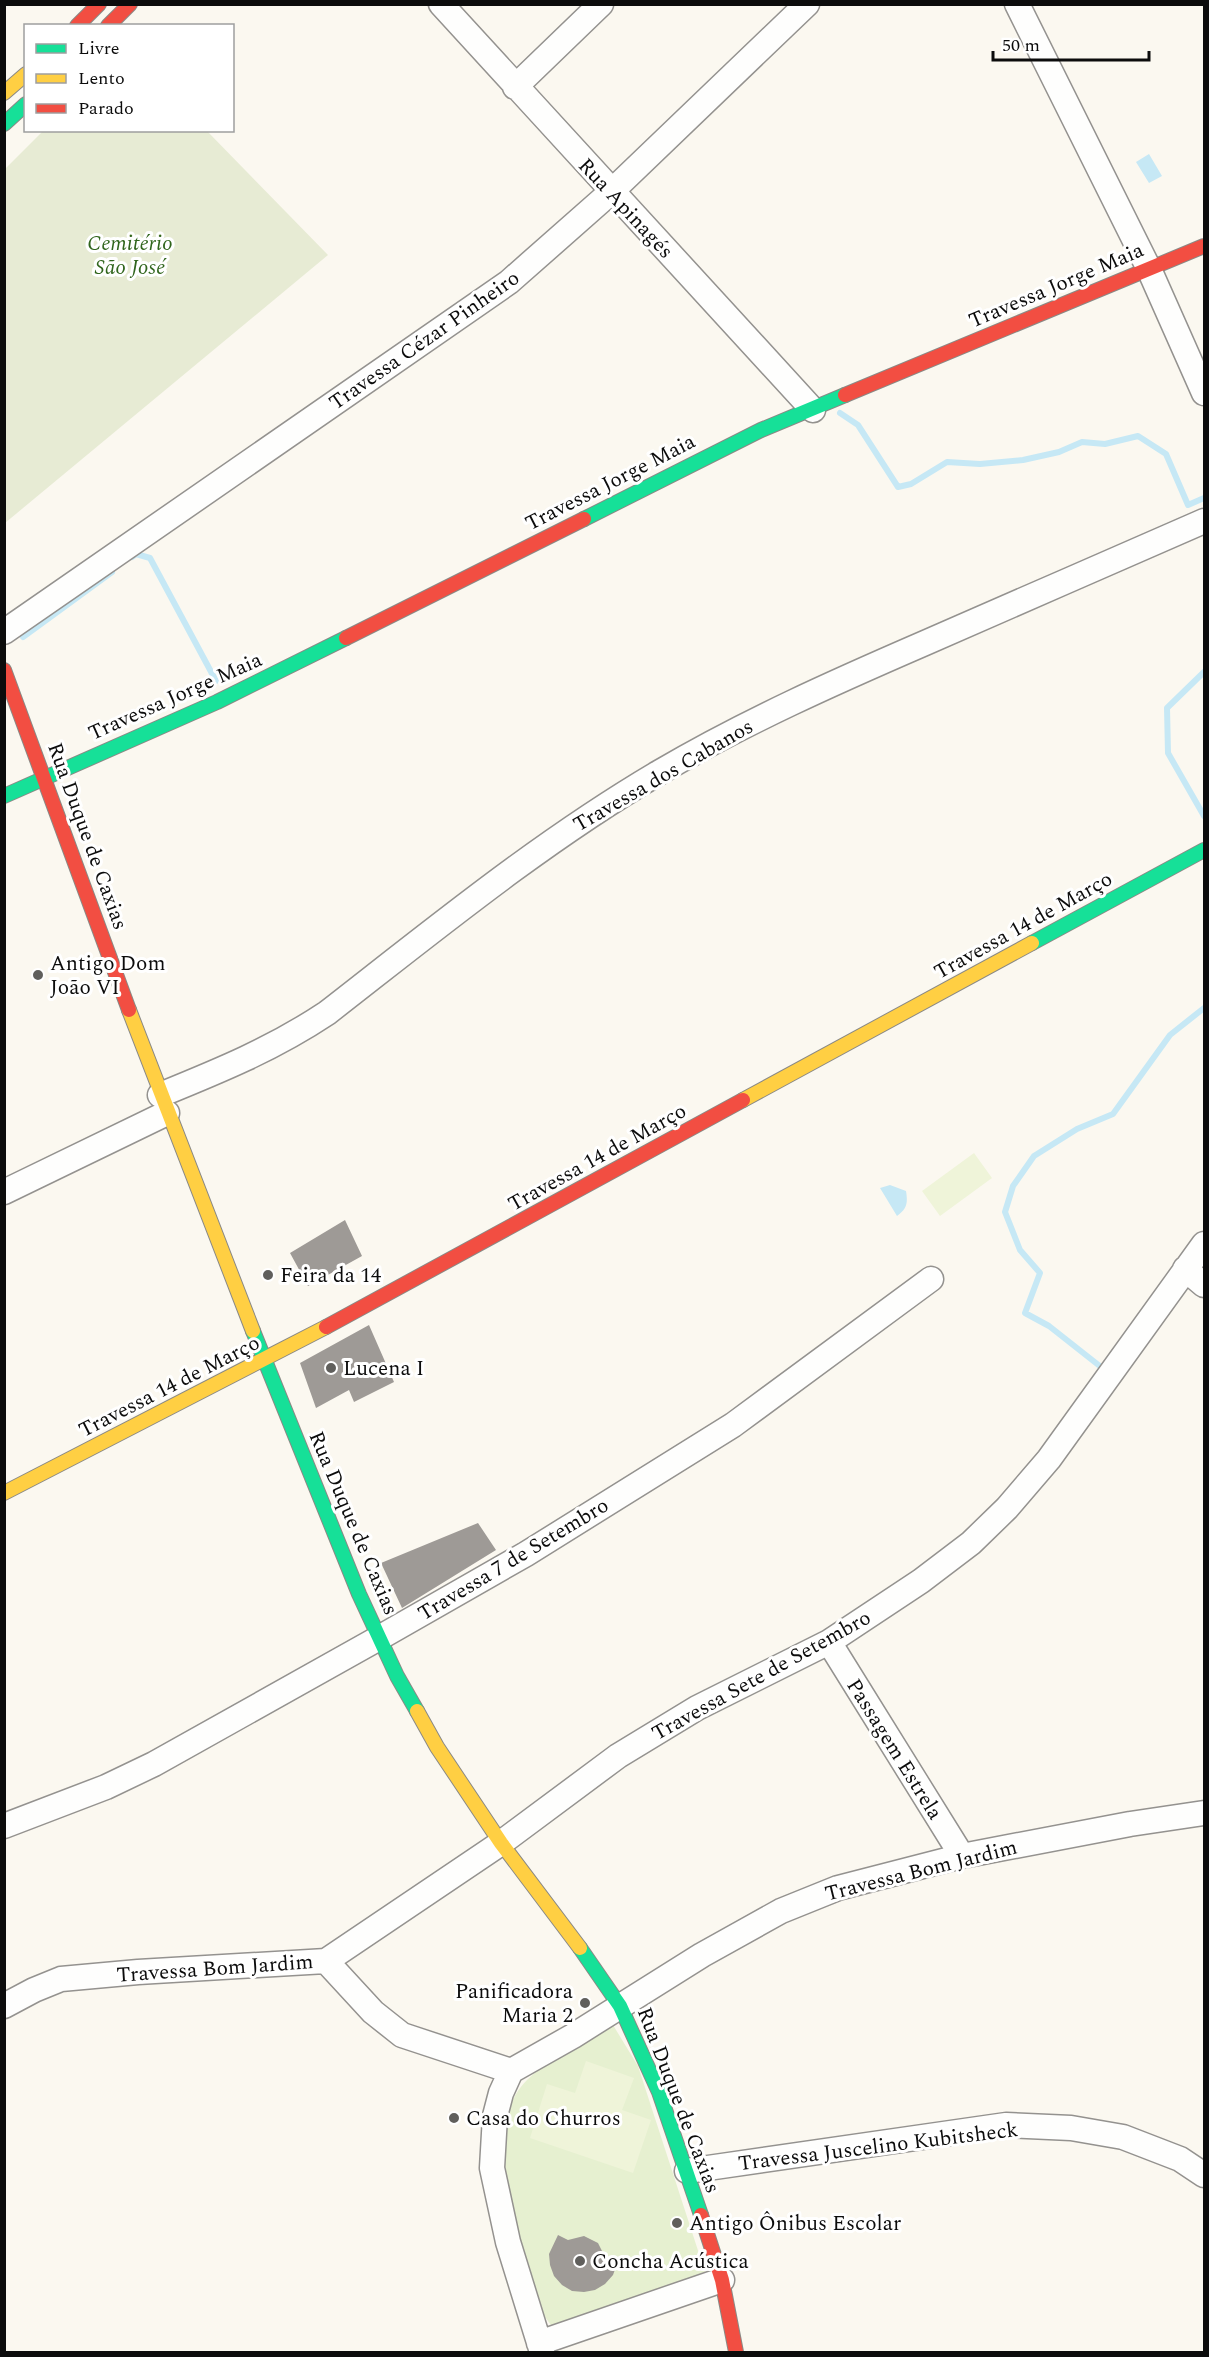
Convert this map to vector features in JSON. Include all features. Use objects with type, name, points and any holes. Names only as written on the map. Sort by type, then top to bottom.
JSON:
[{"type":"street","points":[[79,24],[99,4]]},
{"type":"street","name":"Rua Apinagés","points":[[441,4],[813,410]]},
{"type":"street","points":[[515,87],[601,4]]},
{"type":"street","name":"Travessa Cézar Pinheiro","points":[[4,632],[482,303],[535,261],[611,192],[807,4]]},
{"type":"street","points":[[1017,4],[1149,268],[1204,393]]},
{"type":"street","points":[[109,24],[122,7]]},
{"type":"street","points":[[4,93],[24,76]]},
{"type":"street","points":[[4,124],[24,106]]},
{"type":"street","name":"Travessa Jorge Maia","points":[[4,796],[217,702],[761,430],[1204,246]]},
{"type":"street","name":"Travessa dos Cabanos","points":[[4,1192],[298,1033],[500,879],[601,809],[670,767],[765,716],[866,668],[1204,521]]},
{"type":"street","name":"Rua Duque de Caxias","points":[[4,670],[163,1104],[264,1361],[379,1638],[437,1747],[501,1843],[566,1927],[620,2006],[659,2092],[687,2171],[722,2280],[735,2352]]},
{"type":"street","name":"Travessa 14 de Março","points":[[4,1493],[264,1361],[1204,850]]},
{"type":"street","name":"Travessa Sete de Setembro","points":[[326,1961],[501,1843],[583,1780],[656,1732],[697,1708],[829,1642],[921,1581],[970,1543],[1007,1508],[1048,1459],[1204,1244]]},
{"type":"street","points":[[1185,1269],[1204,1285]]},
{"type":"street","name":"Travessa 7 de Setembro","points":[[4,1826],[106,1787],[154,1764],[526,1554],[733,1425],[931,1279]]},
{"type":"street","name":"Passagem Estrela","points":[[829,1642],[962,1856]]},
{"type":"street","name":"Travessa Bom Jardim","points":[[4,2006],[61,1979],[326,1961],[372,2012],[402,2035],[511,2071],[573,2036],[702,1955],[781,1911],[837,1888],[962,1856],[1130,1824],[1204,1813]]},
{"type":"street","points":[[511,2071],[501,2093],[495,2116],[492,2168],[508,2242],[541,2348],[722,2280]]},
{"type":"street","name":"Travessa Juscelino Kubitsheck","points":[[687,2171],[1006,2125],[1071,2128],[1123,2137],[1180,2159],[1204,2175]]},
{"type":"green space","name":"Cemitério São José","points":[[42,132],[208,132],[328,255],[5,523],[5,169]]},
{"type":"green space","points":[[974,1153],[992,1178],[940,1216],[922,1191]]},
{"type":"green space","points":[[613,2025],[638,2066],[705,2272],[555,2326],[551,2325],[542,2313],[515,2227],[504,2161],[504,2130],[512,2102],[527,2080],[557,2057]]},
{"type":"green space","points":[[586,2061],[634,2078],[622,2110],[651,2120],[633,2173],[530,2138],[547,2084],[575,2093]]},
{"type":"water","points":[[1149,154],[1162,176],[1149,183],[1136,162]]},
{"type":"water","points":[[890,1185],[906,1191],[906,1205],[897,1216],[880,1188]]},
{"type":"building","points":[[345,1220],[362,1256],[308,1286],[290,1253]]},
{"type":"building","points":[[369,1325],[394,1382],[354,1402],[349,1390],[316,1408],[300,1363]]},
{"type":"building","points":[[478,1523],[496,1550],[402,1608],[381,1563]]},
{"type":"building","name":"Concha Acústica","points":[[558,2235],[568,2240],[584,2236],[598,2243],[606,2259],[617,2264],[613,2275],[595,2290],[572,2291],[562,2285],[554,2276],[549,2254]]},
{"type":"waterway","points":[[840,413],[858,425],[898,487],[911,484],[947,462],[980,464],[1023,460],[1059,452],[1082,442],[1105,444],[1138,436],[1166,454],[1188,505],[1204,498]]},
{"type":"waterway","points":[[132,557],[136,554],[150,558],[216,681]]},
{"type":"waterway","points":[[23,637],[112,572]]},
{"type":"waterway","points":[[1204,672],[1167,708],[1168,753],[1204,816]]},
{"type":"waterway","points":[[1101,1367],[1049,1326],[1025,1313],[1040,1273],[1020,1250],[1005,1212],[1013,1186],[1034,1156],[1077,1129],[1113,1114],[1170,1035],[1204,1008]]},
{"type":"traffic: fast","points":[[4,124],[24,106]]},
{"type":"traffic: fast","points":[[584,519],[761,430],[845,395]]},
{"type":"traffic: fast","points":[[4,796],[217,702],[346,638]]},
{"type":"traffic: fast","points":[[1032,943],[1204,850]]},
{"type":"traffic: fast","points":[[253,1331],[359,1594],[397,1676],[417,1711]]},
{"type":"traffic: fast","points":[[580,1948],[620,2006],[659,2092],[701,2215]]},
{"type":"traffic: slow","points":[[4,93],[24,76]]},
{"type":"traffic: slow","points":[[743,1100],[1032,943]]},
{"type":"traffic: slow","points":[[129,1010],[253,1331]]},
{"type":"traffic: slow","points":[[4,1493],[326,1327]]},
{"type":"traffic: slow","points":[[417,1711],[437,1747],[501,1843],[580,1948]]},
{"type":"traffic: jam","points":[[79,24],[99,4]]},
{"type":"traffic: jam","points":[[110,24],[130,4]]},
{"type":"traffic: jam","points":[[845,395],[1204,246]]},
{"type":"traffic: jam","points":[[346,638],[584,519]]},
{"type":"traffic: jam","points":[[4,670],[129,1010]]},
{"type":"traffic: jam","points":[[326,1327],[743,1100]]},
{"type":"traffic: jam","points":[[701,2215],[722,2280],[736,2352]]},
{"type":"place","name":"Antigo Dom João VI","points":[[38,975]]},
{"type":"place","name":"Feira da 14","points":[[268,1275]]},
{"type":"place","name":"Lucena I","points":[[331,1368]]},
{"type":"place","name":"Panificadora Maria 2","points":[[585,2003]]},
{"type":"place","name":"Casa do Churros","points":[[454,2118]]},
{"type":"place","name":"Antigo Ônibus Escolar","points":[[677,2223]]},
{"type":"place","name":"Concha Acústica","points":[[580,2261]]}]
